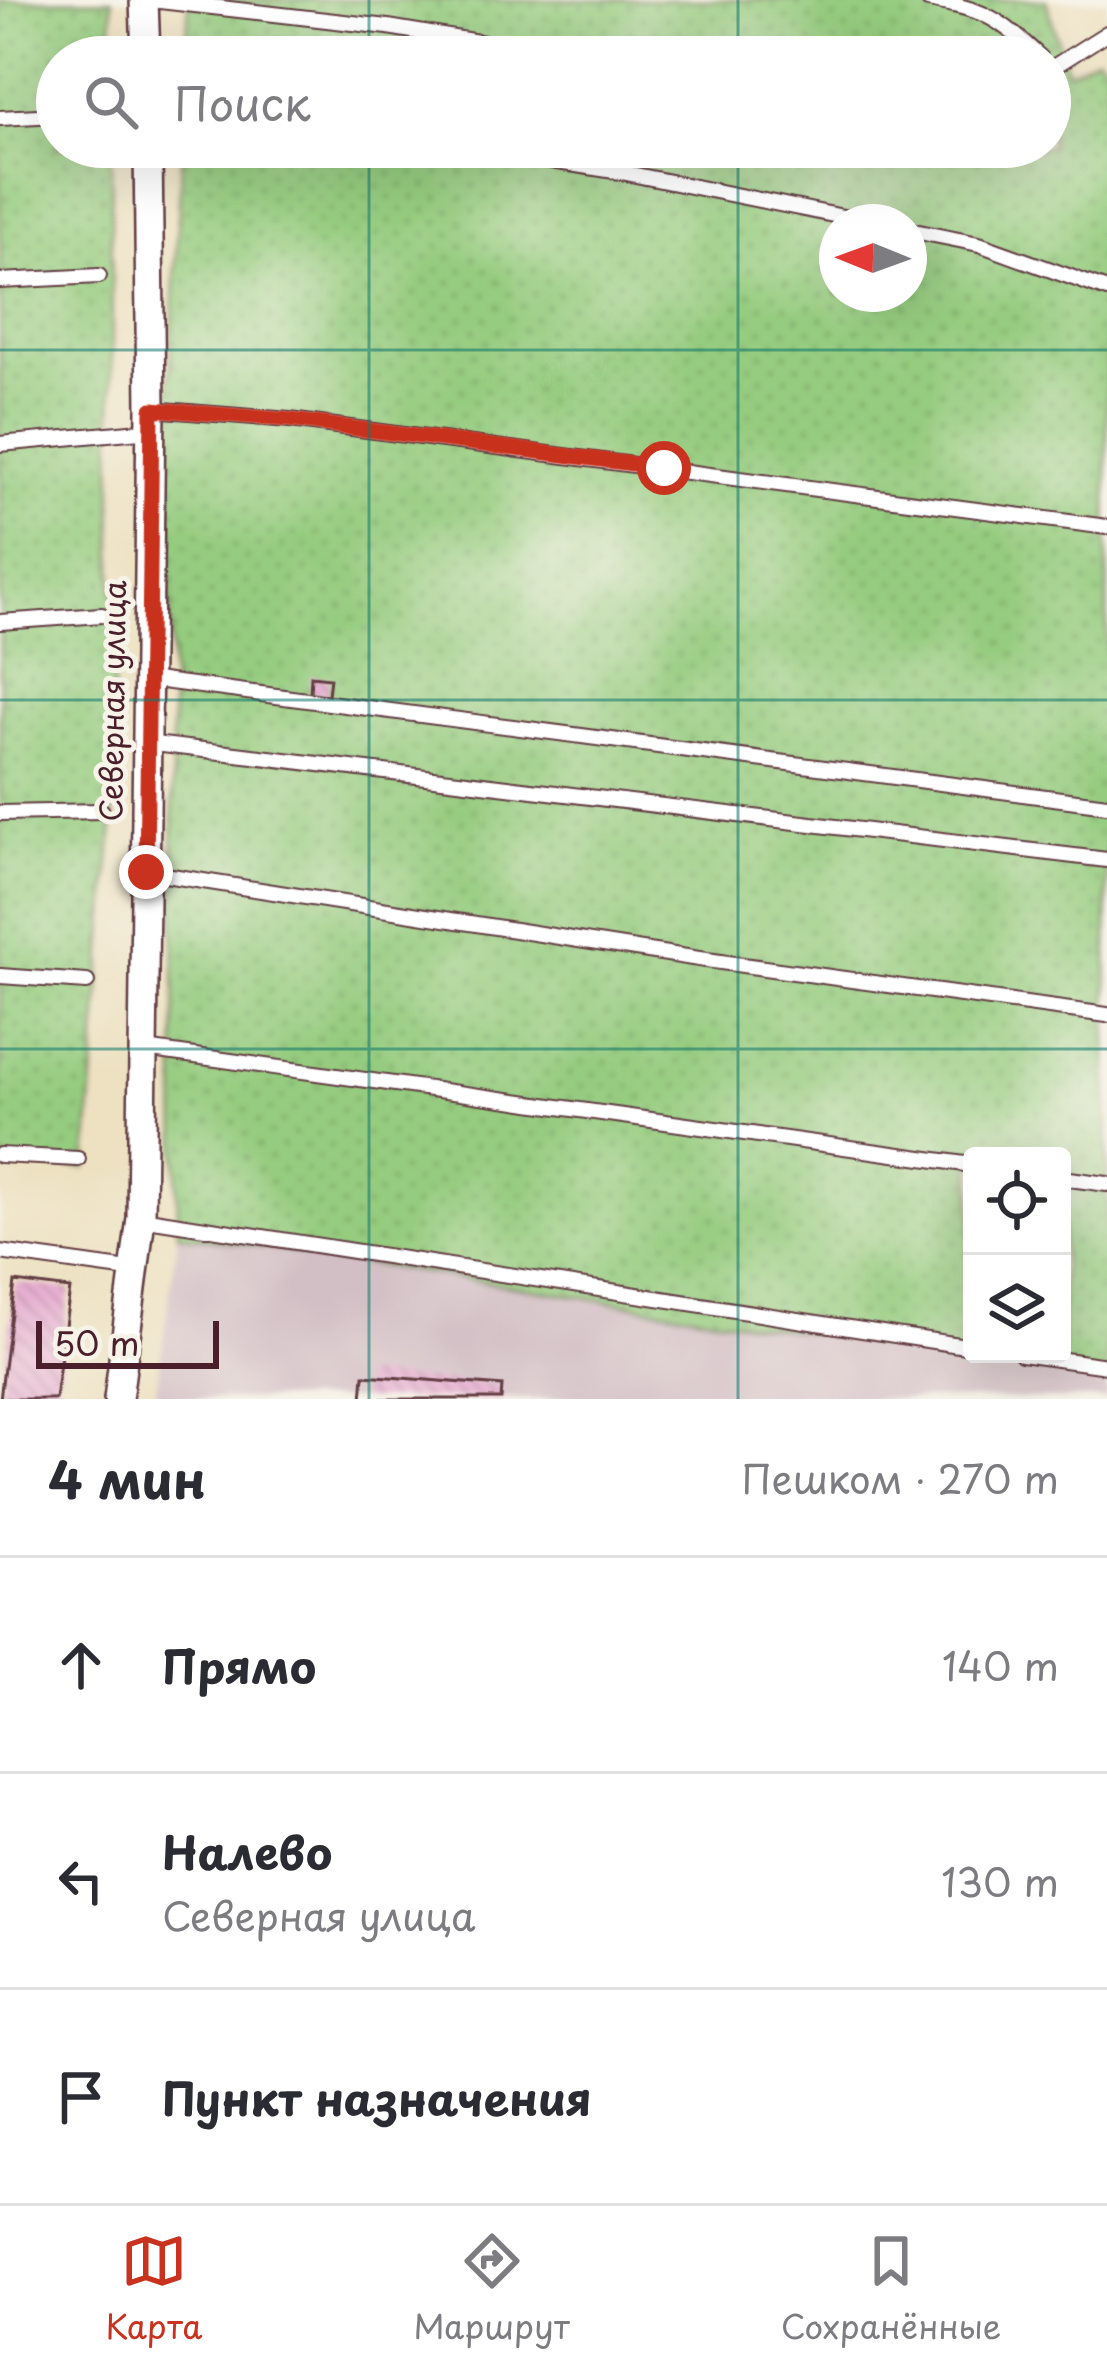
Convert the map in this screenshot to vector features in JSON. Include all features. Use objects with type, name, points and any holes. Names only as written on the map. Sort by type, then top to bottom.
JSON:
[{"type":"street","points":[[147,36],[148,0]]},
{"type":"street","name":"Северная улица","points":[[118,1399],[141,1218],[151,420],[148,168]]},
{"type":"lane","points":[[148,0],[443,36]]},
{"type":"lane","points":[[928,0],[983,11],[1017,36]]},
{"type":"lane","points":[[1071,53],[1107,33]]},
{"type":"lane","points":[[0,118],[36,116]]},
{"type":"lane","points":[[595,168],[819,212]]},
{"type":"lane","points":[[927,234],[979,244],[1107,290]]},
{"type":"lane","points":[[0,281],[99,276]]},
{"type":"lane","points":[[0,444],[151,420],[290,420],[1107,527]]},
{"type":"lane","points":[[0,622],[102,615]]},
{"type":"lane","points":[[147,680],[1107,805]]},
{"type":"lane","points":[[146,743],[1107,860]]},
{"type":"lane","points":[[0,812],[102,811]]},
{"type":"lane","points":[[146,872],[700,959],[1107,1015]]},
{"type":"lane","points":[[0,976],[87,982]]},
{"type":"lane","points":[[145,1048],[963,1164]]},
{"type":"lane","points":[[0,1155],[78,1159]]},
{"type":"lane","points":[[1071,1179],[1107,1184]]},
{"type":"lane","points":[[141,1218],[963,1346]]},
{"type":"lane","points":[[0,1252],[136,1271]]},
{"type":"lane","points":[[1071,1361],[1107,1366]]},
{"type":"shaded area","points":[[178,1234],[963,1355],[963,1363],[1016,1363],[1107,1377],[1107,1399],[155,1399]]},
{"type":"green space","points":[[0,0],[112,0],[112,36],[36,36],[36,168],[111,168],[114,810],[86,1168],[0,1164]]},
{"type":"green space","points":[[189,0],[1046,0],[1056,36],[187,36]]},
{"type":"green space","points":[[1097,56],[1107,66],[1107,1379],[1004,1363],[1071,1363],[1071,1147],[963,1147],[963,1357],[178,1234],[168,410],[181,168],[1071,168],[1071,70]]},
{"type":"building","points":[[311,676],[330,678],[328,695],[310,694]]},
{"type":"building","points":[[15,1282],[70,1289],[55,1399],[0,1399]]},
{"type":"building","points":[[364,1375],[502,1386],[501,1399],[362,1399]]},
{"type":"route","points":[[146,872],[152,409],[290,420],[664,468]]}]
